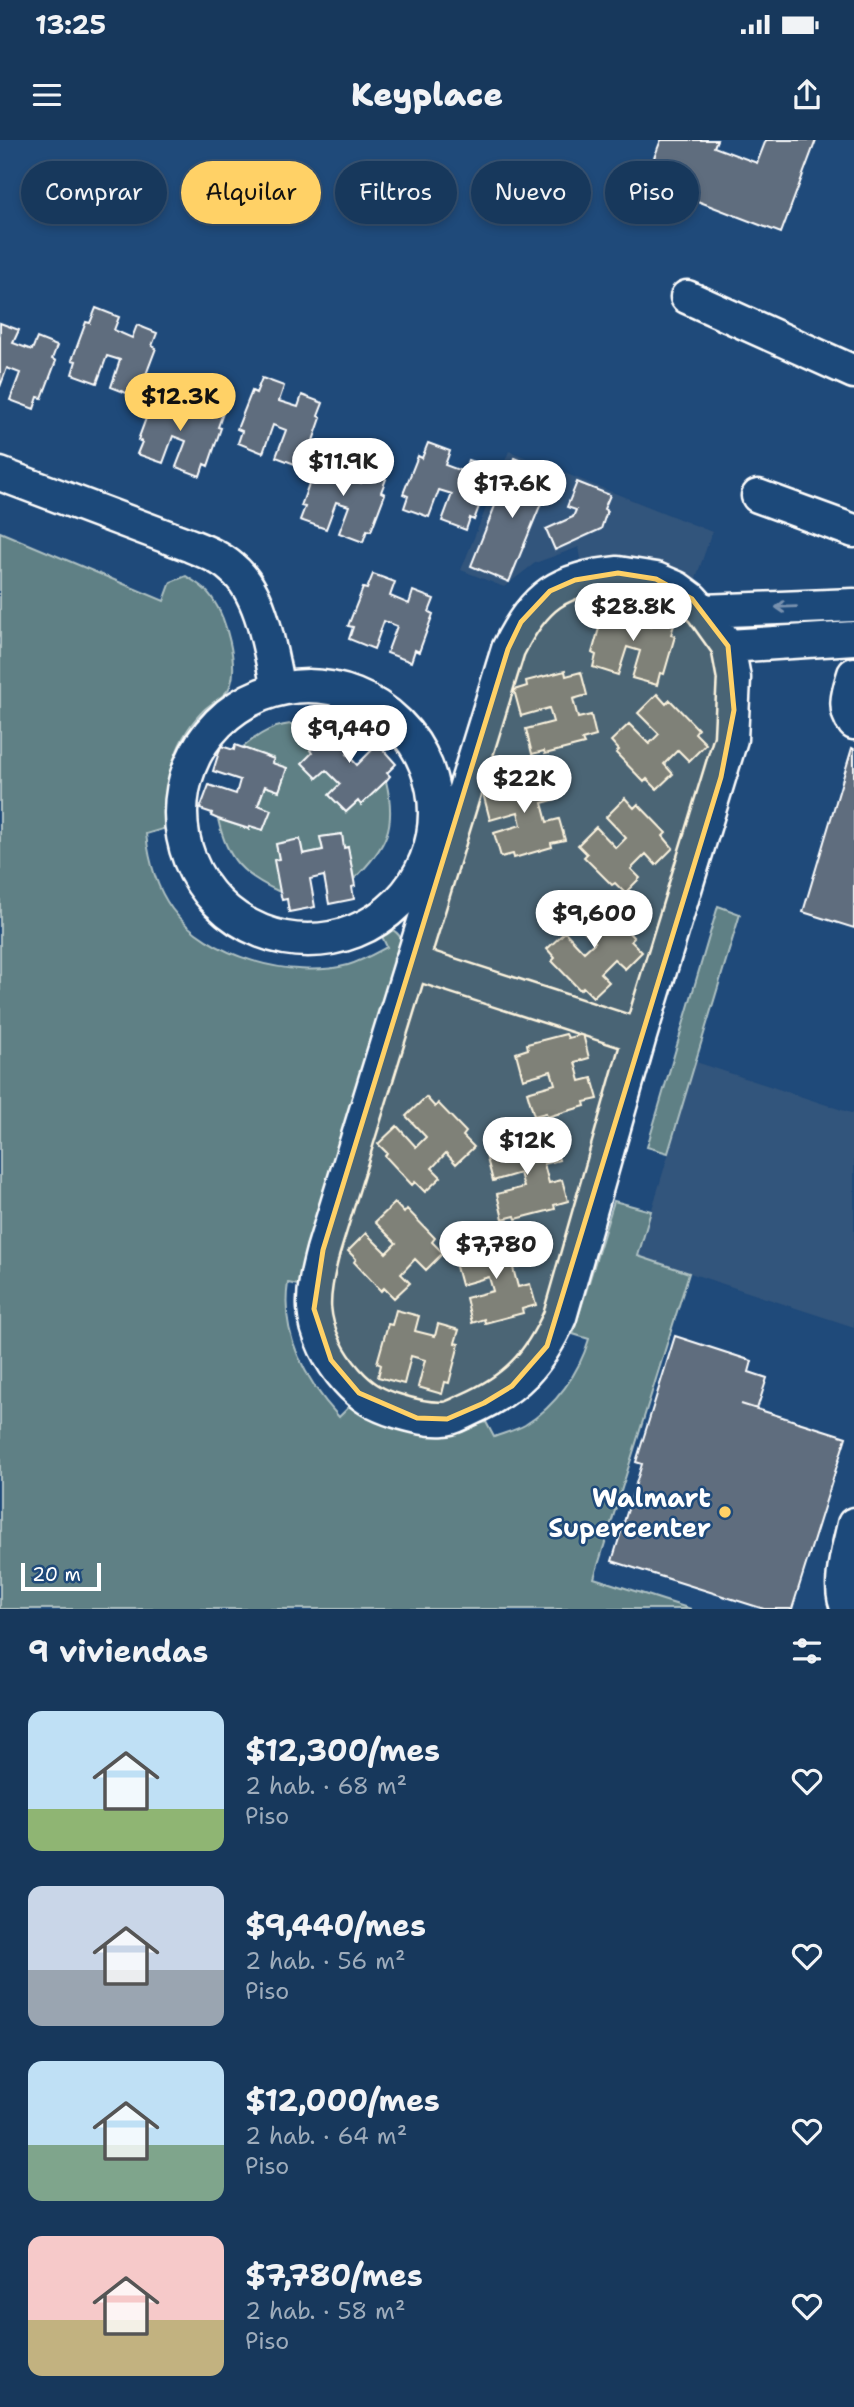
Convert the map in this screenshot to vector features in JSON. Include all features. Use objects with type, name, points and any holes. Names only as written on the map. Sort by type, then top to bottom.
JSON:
[{"type":"street","points":[[687,297],[854,372]]},
{"type":"street","points":[[0,474],[212,554],[234,569],[262,617],[278,689]]},
{"type":"street","points":[[758,496],[854,531]]},
{"type":"street","points":[[618,573],[656,579],[677,588],[703,611],[728,646],[734,678],[731,739],[722,777],[640,1036],[560,1317],[547,1346],[512,1386],[484,1403],[447,1419],[417,1418],[377,1405],[359,1393],[331,1360],[321,1337],[314,1309],[316,1280],[411,962],[436,856],[508,649],[521,622],[550,591],[575,580],[618,573]]},
{"type":"street","points":[[703,611],[854,604]]},
{"type":"street","points":[[728,646],[854,638]]},
{"type":"street","points":[[851,719],[847,698],[854,674]]},
{"type":"street","points":[[285,686],[329,686],[371,701],[405,729],[427,767],[435,810],[436,856],[409,890],[380,918],[344,935],[304,941],[265,933],[230,914],[202,885],[185,848],[180,808],[188,769],[210,730],[244,702],[278,689],[285,686]]},
{"type":"street","points":[[411,962],[640,1036]]},
{"type":"street","points":[[848,1609],[842,1585],[854,1524]]},
{"type":"highlighted area","points":[[618,573],[656,579],[692,599],[728,646],[734,710],[721,777],[547,1346],[512,1386],[484,1403],[447,1419],[417,1418],[359,1393],[331,1360],[314,1309],[323,1250],[508,649],[521,622],[550,591],[575,580]]},
{"type":"shaded area","points":[[509,451],[712,532],[695,581],[676,572],[627,559],[607,558],[582,564],[579,547],[535,563],[504,587],[461,570]]},
{"type":"shaded area","points":[[696,1062],[854,1114],[854,1327],[638,1256]]},
{"type":"green space","points":[[0,532],[164,601],[171,582],[186,576],[212,597],[218,609],[232,653],[231,684],[226,693],[204,709],[183,738],[176,752],[168,782],[166,828],[146,834],[151,864],[162,892],[187,926],[228,952],[252,961],[302,969],[348,965],[368,957],[387,947],[379,930],[386,927],[394,930],[402,941],[404,950],[303,1286],[288,1283],[288,1320],[292,1338],[306,1372],[339,1417],[353,1403],[450,1433],[486,1422],[494,1437],[525,1425],[547,1408],[565,1388],[585,1352],[589,1339],[573,1334],[614,1201],[651,1211],[638,1256],[689,1273],[594,1578],[691,1609],[0,1609]]},
{"type":"green space","points":[[315,722],[334,727],[310,750],[312,753],[303,763],[317,778],[326,770],[340,784],[346,812],[358,801],[361,804],[386,781],[389,823],[382,846],[354,879],[348,847],[344,848],[341,834],[320,837],[323,850],[303,854],[300,840],[276,844],[280,892],[246,872],[232,856],[218,819],[248,829],[250,826],[263,830],[270,810],[258,805],[265,786],[279,791],[287,769],[272,763],[273,758],[242,748],[276,727]]},
{"type":"green space","points":[[718,906],[740,914],[668,1153],[647,1147]]},
{"type":"building","points":[[661,140],[717,140],[714,147],[757,163],[766,140],[816,140],[781,233],[699,202],[699,161],[653,161]]},
{"type":"building","points":[[96,308],[119,317],[114,330],[132,338],[137,325],[157,333],[152,346],[156,348],[142,385],[139,384],[134,396],[111,387],[120,360],[107,356],[97,383],[72,374],[76,361],[72,360],[86,322],[90,323]]},
{"type":"building","points":[[0,323],[19,330],[13,343],[32,350],[37,338],[57,346],[52,359],[56,361],[42,398],[38,397],[34,409],[10,400],[20,373],[7,368],[0,387]]},
{"type":"building","points":[[262,378],[284,386],[279,401],[298,407],[302,395],[323,403],[318,416],[321,418],[308,455],[304,454],[300,466],[276,457],[286,430],[273,425],[263,453],[238,443],[242,431],[237,429],[252,391],[256,393]]},
{"type":"building","points":[[162,388],[184,397],[179,411],[198,418],[202,406],[223,413],[218,427],[221,428],[208,466],[204,464],[200,476],[176,467],[186,441],[173,436],[163,463],[137,454],[142,442],[138,440],[152,402],[156,403]]},
{"type":"building","points":[[428,443],[450,451],[445,465],[464,472],[468,460],[489,467],[484,480],[488,482],[474,520],[470,518],[466,530],[442,521],[452,494],[439,490],[429,517],[404,508],[408,496],[403,494],[418,456],[422,458]]},
{"type":"building","points":[[325,454],[347,463],[342,476],[361,483],[365,471],[386,479],[381,492],[385,494],[371,531],[367,530],[363,542],[339,533],[349,506],[336,502],[326,529],[300,520],[305,507],[301,506],[315,467],[319,469]]},
{"type":"building","points":[[514,458],[553,474],[509,582],[471,566]]},
{"type":"building","points":[[577,482],[610,495],[604,509],[607,511],[601,529],[555,550],[546,529],[573,517],[576,510],[567,507]]},
{"type":"building","points":[[373,574],[395,582],[390,596],[409,604],[413,591],[434,599],[429,612],[433,614],[419,652],[415,650],[411,662],[387,653],[397,626],[384,621],[374,649],[349,639],[353,627],[348,626],[363,588],[367,589]]},
{"type":"building","points":[[613,601],[636,607],[632,621],[651,627],[654,615],[675,621],[671,635],[675,636],[664,674],[660,673],[657,685],[632,678],[640,651],[627,647],[618,675],[593,667],[596,655],[592,653],[603,614],[608,616]]},
{"type":"building","points":[[565,671],[566,676],[581,672],[587,695],[573,699],[578,718],[591,715],[596,736],[582,740],[584,744],[545,754],[544,751],[532,754],[526,729],[553,722],[549,708],[521,716],[514,690],[527,686],[526,681]]},
{"type":"building","points":[[657,694],[666,704],[670,700],[698,729],[695,733],[706,744],[689,761],[678,750],[664,764],[673,774],[657,789],[647,779],[644,782],[616,753],[619,750],[611,741],[629,724],[649,744],[659,734],[638,713]]},
{"type":"building","points":[[350,716],[368,735],[347,754],[357,765],[378,744],[396,764],[387,773],[390,776],[386,781],[361,805],[358,801],[346,812],[329,795],[340,784],[326,770],[317,778],[302,763],[312,753],[310,750]]},
{"type":"building","points":[[235,745],[274,759],[272,763],[287,768],[279,791],[265,786],[258,805],[271,810],[263,830],[250,826],[249,829],[218,819],[211,816],[212,813],[200,809],[209,785],[236,794],[240,780],[213,771],[221,746],[234,750]]},
{"type":"building","points":[[852,748],[854,749],[854,928],[803,912]]},
{"type":"building","points":[[533,775],[534,779],[550,775],[556,799],[542,803],[547,822],[559,819],[565,840],[551,843],[552,847],[514,858],[513,854],[501,857],[494,833],[521,825],[518,812],[490,820],[483,793],[495,790],[494,785]]},
{"type":"building","points":[[625,798],[634,808],[638,804],[666,833],[663,836],[673,848],[656,865],[646,854],[631,869],[640,878],[625,893],[615,883],[612,885],[584,857],[587,854],[578,845],[596,827],[616,848],[626,838],[606,817]]},
{"type":"building","points":[[342,834],[344,848],[348,847],[355,886],[352,887],[354,899],[329,904],[324,876],[310,879],[315,907],[289,912],[287,899],[282,900],[280,892],[274,860],[279,859],[276,844],[300,839],[303,854],[323,850],[320,837]]},
{"type":"building","points":[[593,903],[602,912],[606,909],[634,938],[631,941],[642,952],[625,969],[614,959],[600,973],[609,982],[593,997],[583,987],[580,990],[552,961],[555,958],[547,949],[565,932],[584,952],[595,942],[574,921]]},
{"type":"building","points":[[566,1034],[568,1038],[583,1034],[589,1058],[575,1062],[580,1081],[592,1078],[598,1099],[584,1102],[585,1106],[547,1117],[546,1113],[534,1116],[527,1092],[555,1084],[551,1071],[523,1079],[516,1053],[528,1049],[527,1044]]},
{"type":"building","points":[[426,1097],[435,1107],[438,1103],[466,1132],[463,1136],[474,1147],[456,1164],[446,1153],[432,1168],[441,1177],[425,1192],[415,1182],[412,1185],[385,1156],[387,1153],[378,1144],[397,1126],[416,1147],[426,1137],[406,1116]]},
{"type":"building","points":[[536,1136],[537,1141],[552,1137],[559,1160],[544,1164],[549,1183],[562,1180],[568,1201],[554,1205],[555,1209],[516,1219],[515,1216],[503,1219],[497,1194],[524,1187],[520,1173],[493,1181],[486,1155],[498,1152],[497,1147]]},
{"type":"building","points":[[395,1203],[404,1213],[407,1209],[435,1238],[432,1242],[443,1253],[426,1270],[415,1259],[401,1274],[410,1283],[394,1298],[384,1288],[381,1291],[354,1262],[356,1259],[348,1251],[366,1233],[386,1253],[396,1243],[375,1222]]},
{"type":"building","points":[[504,1240],[506,1245],[521,1240],[527,1264],[513,1268],[518,1287],[530,1284],[536,1305],[522,1309],[523,1313],[485,1323],[484,1319],[472,1323],[466,1298],[493,1291],[489,1277],[461,1285],[454,1259],[466,1256],[465,1251]]},
{"type":"building","points":[[396,1310],[419,1316],[415,1331],[435,1336],[438,1324],[459,1330],[455,1343],[459,1344],[449,1383],[445,1382],[442,1394],[418,1387],[425,1360],[411,1356],[404,1384],[378,1377],[381,1365],[377,1363],[388,1324],[392,1325]]},
{"type":"building","name":"Walmart Supercenter","points":[[675,1336],[752,1361],[749,1372],[767,1378],[757,1409],[741,1404],[846,1437],[792,1609],[764,1609],[612,1561],[642,1464],[636,1462]]},
{"type":"place","name":"Walmart Supercenter","points":[[725,1512]]}]
